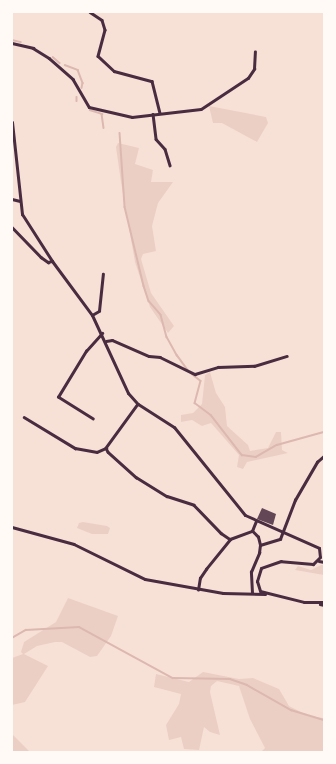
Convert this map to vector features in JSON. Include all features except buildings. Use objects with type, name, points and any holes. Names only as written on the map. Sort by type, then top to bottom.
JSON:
[{"type":"street","points":[[90,12],[102,20],[105,30],[98,56],[114,71],[152,81],[160,113]]},
{"type":"street","points":[[12,43],[38,50],[59,66],[77,84],[89,107],[128,116],[191,112],[206,107],[248,78],[254,69],[255,52]]},
{"type":"street","points":[[154,114],[156,139],[165,149],[170,165]]},
{"type":"street","points":[[12,122],[20,201],[26,222],[52,261],[92,315],[106,341],[124,385],[138,404],[174,427],[241,511],[256,521],[316,545],[320,552],[319,561]]},
{"type":"street","points":[[12,199],[20,201]]},
{"type":"street","points":[[12,227],[41,257],[48,262],[52,261]]},
{"type":"street","points":[[92,315],[99,311],[103,274]]},
{"type":"street","points":[[93,418],[58,397],[86,351],[102,333]]},
{"type":"street","points":[[106,341],[112,340],[149,356],[160,357],[195,374],[218,367],[254,366],[287,356]]},
{"type":"street","points":[[24,417],[75,448],[97,452],[106,448],[138,404]]},
{"type":"street","points":[[106,448],[136,477],[167,496],[194,505],[221,533],[230,539]]},
{"type":"street","points":[[260,544],[280,539],[295,500],[317,462],[324,456]]},
{"type":"street","points":[[198,590],[200,578],[230,539],[252,531],[256,521]]},
{"type":"street","points":[[12,528],[74,544],[144,579],[198,590],[222,593],[265,594],[324,606]]},
{"type":"street","points":[[252,531],[258,537],[260,544],[259,553],[252,572],[252,593]]},
{"type":"street","points":[[265,594],[260,591],[257,581],[258,572],[266,565],[281,561],[310,565],[319,561],[324,562]]},
{"type":"street","points":[[320,604],[324,602]]},
{"type":"shaded area","points":[[209,106],[266,117],[268,123],[257,142],[222,123],[213,123]]},
{"type":"shaded area","points":[[118,143],[139,148],[135,164],[153,170],[151,182],[173,182],[158,203],[152,226],[156,251],[143,254],[141,259],[151,293],[174,326],[168,333],[150,307],[135,262],[116,147]]},
{"type":"shaded area","points":[[210,372],[216,393],[225,407],[227,426],[248,445],[250,451],[268,448],[276,432],[281,432],[282,450],[288,453],[247,462],[243,469],[237,467],[239,455],[211,423],[202,426],[192,420],[181,422],[181,415],[193,413],[202,404],[205,375]]},
{"type":"shaded area","points":[[83,522],[107,526],[110,528],[108,534],[92,534],[77,528],[79,523]]},
{"type":"shaded area","points":[[324,565],[324,575],[295,570],[298,566],[311,570]]},
{"type":"shaded area","points":[[68,598],[118,616],[111,636],[97,656],[90,657],[62,642],[37,646],[24,654],[48,666],[25,702],[12,705],[12,658],[23,654],[21,652],[24,642],[56,622]]},
{"type":"shaded area","points":[[203,672],[239,679],[253,678],[279,689],[289,706],[311,717],[324,718],[324,752],[261,752],[265,748],[250,719],[239,686],[217,681],[211,686],[210,692],[220,735],[210,732],[204,727],[199,750],[184,749],[181,737],[169,740],[166,725],[179,704],[181,694],[154,687],[156,674],[189,682]]},
{"type":"shaded area","points":[[12,734],[30,752],[12,752]]},
{"type":"waterway","points":[[12,40],[21,42]]},
{"type":"waterway","points":[[53,57],[60,63]]},
{"type":"waterway","points":[[65,65],[78,70],[83,83],[82,88]]},
{"type":"waterway","points":[[90,110],[102,114],[104,128]]},
{"type":"waterway","points":[[120,133],[125,207],[144,286],[149,301],[161,315],[167,337],[177,355],[188,370]]},
{"type":"waterway","points":[[192,374],[201,381],[195,403],[211,415],[242,455],[256,457],[277,445],[324,432]]},
{"type":"waterway","points":[[12,638],[26,630],[79,627],[173,678],[230,679],[247,685],[291,710],[324,720]]}]
